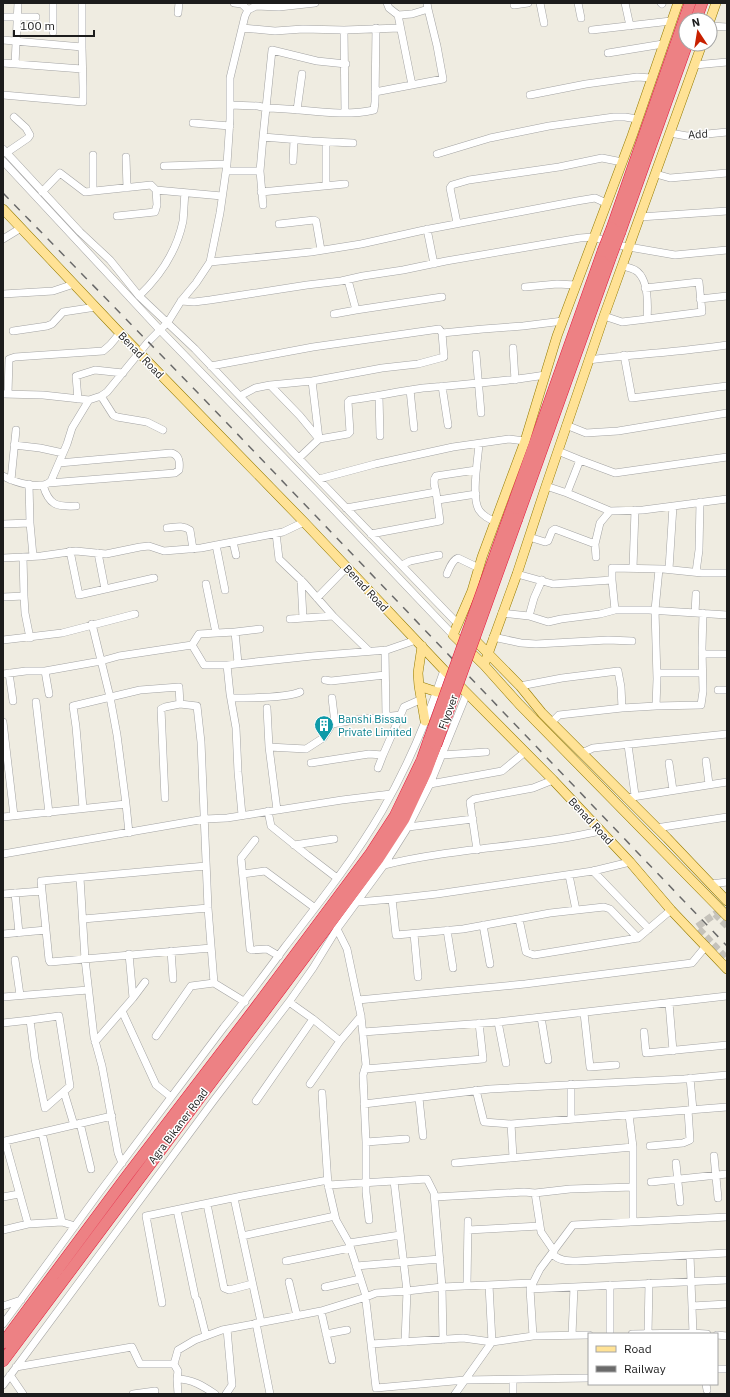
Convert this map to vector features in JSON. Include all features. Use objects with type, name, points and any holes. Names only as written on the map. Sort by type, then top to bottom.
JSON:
[{"type":"highway","points":[[616,230],[690,3]]},
{"type":"highway","points":[[616,230],[684,52]]},
{"type":"highway","name":"Flyover","points":[[353,893],[422,760],[513,518],[616,230]]},
{"type":"highway","points":[[3,1343],[127,1176],[353,893]]},
{"type":"highway","name":"Agra Bikaner Road","points":[[3,1362],[353,893]]},
{"type":"main road","points":[[678,3],[622,162],[562,321],[524,441],[472,591],[453,635],[726,914]]},
{"type":"main road","points":[[484,665],[517,574],[604,316],[699,52]]},
{"type":"main road","name":"Benad Road","points":[[3,209],[140,354],[552,780],[630,862],[671,910],[727,969]]},
{"type":"main road","points":[[458,624],[488,652],[582,753],[630,796],[656,828],[727,901]]},
{"type":"main road","points":[[419,643],[418,673],[425,721]]},
{"type":"main road","points":[[419,686],[437,692],[467,693]]},
{"type":"street","points":[[15,64],[18,3]]},
{"type":"street","points":[[53,3],[53,32]]},
{"type":"street","points":[[3,95],[82,102],[82,3]]},
{"type":"street","points":[[178,13],[179,3]]},
{"type":"street","points":[[234,3],[240,3],[248,10]]},
{"type":"street","points":[[120,333],[104,351],[11,358],[8,360],[5,372],[6,394],[43,395],[89,400],[102,396],[140,354],[148,342],[168,322],[181,301],[196,283],[210,262],[220,213],[226,167],[230,126],[231,72],[245,16],[248,10],[256,6],[316,3]]},
{"type":"street","points":[[375,92],[443,79],[428,6],[412,14],[398,15],[389,8],[387,3]]},
{"type":"street","points":[[514,5],[528,3]]},
{"type":"street","points":[[540,3],[544,23]]},
{"type":"street","points":[[578,3],[581,18]]},
{"type":"street","points":[[625,3],[630,26]]},
{"type":"street","points":[[398,15],[412,85]]},
{"type":"street","points":[[3,17],[36,17]]},
{"type":"street","points":[[592,30],[671,21]]},
{"type":"street","points":[[242,28],[275,31],[303,29],[344,30],[400,28]]},
{"type":"street","points":[[230,105],[345,114],[356,114],[374,110],[376,28]]},
{"type":"street","points":[[344,30],[346,64],[345,114]]},
{"type":"street","points":[[3,40],[17,40],[82,47]]},
{"type":"street","points":[[608,53],[663,44]]},
{"type":"street","points":[[262,205],[260,171],[272,50],[317,61],[346,64]]},
{"type":"street","points":[[695,65],[727,62]]},
{"type":"street","points":[[3,63],[82,69]]},
{"type":"street","points":[[297,110],[302,74]]},
{"type":"street","points":[[530,95],[586,84],[638,77],[652,78]]},
{"type":"street","points":[[437,154],[455,150],[490,138],[549,126],[601,118],[625,117],[637,119]]},
{"type":"street","points":[[14,118],[26,128],[30,135],[28,138],[5,151],[80,232],[110,260],[139,296],[168,322],[211,366],[458,624]]},
{"type":"street","points":[[193,123],[230,126]]},
{"type":"street","name":"Add","points":[[670,133],[687,136],[727,132]]},
{"type":"street","points":[[263,137],[353,143]]},
{"type":"street","points":[[293,161],[294,140]]},
{"type":"street","points":[[326,142],[326,185]]},
{"type":"street","points":[[93,155],[93,191]]},
{"type":"street","points":[[126,157],[126,188]]},
{"type":"street","points":[[457,223],[450,188],[452,185],[470,180],[559,167],[602,158],[622,162]]},
{"type":"street","points":[[3,161],[160,330],[453,635]]},
{"type":"street","points":[[164,166],[226,167],[260,171]]},
{"type":"street","points":[[656,174],[670,178],[727,172]]},
{"type":"street","points":[[42,192],[60,173],[85,192],[151,185],[156,190],[222,196]]},
{"type":"street","points":[[261,192],[345,184]]},
{"type":"street","points":[[117,216],[156,212],[156,190]]},
{"type":"street","points":[[139,296],[162,268],[173,250],[183,220],[185,193]]},
{"type":"street","points":[[210,262],[321,250],[361,244],[457,223],[595,198],[606,203]]},
{"type":"street","points":[[640,217],[727,211]]},
{"type":"street","points":[[279,224],[316,221],[321,250]]},
{"type":"street","points":[[3,239],[21,228]]},
{"type":"street","points":[[427,229],[434,264]]},
{"type":"street","points":[[181,301],[205,301],[348,280],[573,239],[593,237],[629,247],[675,255],[727,250]]},
{"type":"street","points":[[623,266],[635,270],[643,278],[648,304],[647,319]]},
{"type":"street","points":[[348,280],[356,310]]},
{"type":"street","points":[[604,316],[622,322],[702,312],[699,282],[645,288]]},
{"type":"street","points":[[3,294],[54,291],[74,284]]},
{"type":"street","points":[[525,286],[557,284],[576,285]]},
{"type":"street","points":[[700,299],[727,296]]},
{"type":"street","points":[[334,314],[442,297]]},
{"type":"street","points":[[13,331],[48,326],[52,324],[63,312],[96,307]]},
{"type":"street","points":[[442,333],[562,321]]},
{"type":"street","points":[[211,366],[313,348],[439,329],[442,333],[444,357],[418,364],[382,368],[312,381],[270,385],[255,388],[240,396]]},
{"type":"street","points":[[589,360],[624,355],[705,349],[727,345]]},
{"type":"street","points":[[513,348],[516,380]]},
{"type":"street","points":[[476,354],[480,382],[481,413]]},
{"type":"street","points":[[624,355],[632,398],[727,386]]},
{"type":"street","points":[[78,399],[76,376],[95,370],[123,373]]},
{"type":"street","points":[[299,458],[319,439],[348,434],[350,432],[348,402],[350,400],[410,390],[480,382],[516,380],[545,375]]},
{"type":"street","points":[[312,381],[319,439]]},
{"type":"street","points":[[270,385],[300,416],[319,439]]},
{"type":"street","points":[[442,386],[448,424]]},
{"type":"street","points":[[410,390],[414,428]]},
{"type":"street","points":[[102,396],[113,415],[147,422],[163,430]]},
{"type":"street","points":[[379,396],[380,436]]},
{"type":"street","points":[[76,506],[56,505],[46,494],[46,484],[54,477],[72,428],[89,400]]},
{"type":"street","points":[[566,425],[586,433],[618,431],[727,413]]},
{"type":"street","points":[[10,480],[16,430]]},
{"type":"street","points":[[318,479],[437,450],[509,439],[524,441]]},
{"type":"street","points":[[479,444],[476,470],[476,494],[479,510],[487,517],[495,521]]},
{"type":"street","points":[[14,445],[40,448],[63,453]]},
{"type":"street","points":[[558,451],[615,473],[727,457]]},
{"type":"street","points":[[3,476],[10,480],[28,484],[46,484],[175,473],[179,470],[180,463],[175,454],[171,453],[59,463]]},
{"type":"street","points":[[567,493],[580,460]]},
{"type":"street","points":[[371,534],[440,521],[434,478],[436,476],[476,470]]},
{"type":"street","points":[[28,484],[33,556]]},
{"type":"street","points":[[546,486],[610,511],[635,510],[727,499]]},
{"type":"street","points":[[346,508],[436,492]]},
{"type":"street","points":[[438,500],[476,494]]},
{"type":"street","points":[[696,572],[699,550],[700,502]]},
{"type":"street","points":[[669,569],[673,506]]},
{"type":"street","points":[[633,568],[635,510]]},
{"type":"street","points":[[596,557],[595,544],[600,523],[610,511]]},
{"type":"street","points":[[3,524],[30,522]]},
{"type":"street","points":[[3,558],[70,551],[106,554],[149,546],[164,550],[192,549],[276,534],[304,522]]},
{"type":"street","points":[[167,528],[179,526],[190,530],[192,549]]},
{"type":"street","points":[[529,536],[545,542],[548,541],[552,531],[555,529],[595,544]]},
{"type":"street","points":[[276,534],[279,559],[301,580],[333,616],[369,651]]},
{"type":"street","points":[[233,542],[236,555]]},
{"type":"street","points":[[216,545],[225,590]]},
{"type":"street","points":[[70,551],[79,595],[154,578]]},
{"type":"street","points":[[98,553],[106,589]]},
{"type":"street","points":[[402,566],[410,560],[439,555]]},
{"type":"street","points":[[23,557],[25,613],[30,638]]},
{"type":"street","points":[[447,574],[456,558],[479,568]]},
{"type":"street","points":[[317,598],[347,567]]},
{"type":"street","points":[[616,610],[612,568],[669,569],[727,573]]},
{"type":"street","points":[[656,706],[657,673],[655,610],[659,569]]},
{"type":"street","points":[[517,574],[553,584],[612,580]]},
{"type":"street","points":[[301,580],[303,618]]},
{"type":"street","points":[[529,616],[534,598],[542,580]]},
{"type":"street","points":[[206,584],[216,633]]},
{"type":"street","points":[[695,613],[696,594]]},
{"type":"street","points":[[3,597],[24,596]]},
{"type":"street","points":[[502,613],[529,616],[548,622],[574,616],[600,614],[616,610],[655,610],[727,615]]},
{"type":"street","points":[[552,722],[559,715],[622,708],[701,705],[703,691],[703,613]]},
{"type":"street","points":[[3,640],[62,633],[135,614]]},
{"type":"street","points":[[290,619],[333,616]]},
{"type":"street","points":[[92,624],[110,697],[117,735],[126,804],[128,833]]},
{"type":"street","points":[[13,701],[6,674],[45,671],[101,661],[119,656],[192,645],[199,634],[260,629]]},
{"type":"street","points":[[235,632],[238,663]]},
{"type":"street","points":[[493,637],[522,643],[536,644],[632,641]]},
{"type":"street","points":[[192,645],[204,664],[227,664],[385,650],[419,643]]},
{"type":"street","points":[[385,650],[386,717]]},
{"type":"street","points":[[702,654],[727,654]]},
{"type":"street","points":[[227,664],[236,728],[242,815]]},
{"type":"street","points":[[3,1324],[171,1097],[224,1027],[245,1002],[357,850],[391,794],[413,751],[437,692],[444,670]]},
{"type":"street","points":[[45,671],[49,694]]},
{"type":"street","points":[[520,686],[562,678],[618,671],[621,687],[622,708]]},
{"type":"street","points":[[657,673],[702,673]]},
{"type":"street","points":[[325,680],[331,681],[385,675]]},
{"type":"street","points":[[83,808],[73,706],[140,690],[179,687],[180,704]]},
{"type":"street","points":[[718,690],[727,690]]},
{"type":"street","points":[[231,698],[296,694],[300,692]]},
{"type":"street","points":[[3,1385],[214,1100],[289,1002],[313,968],[337,929],[353,893],[384,865],[408,827],[430,784],[467,693]]},
{"type":"street","points":[[332,698],[335,723]]},
{"type":"street","points":[[378,768],[404,707],[422,699]]},
{"type":"street","points":[[36,702],[49,813]]},
{"type":"street","points":[[165,798],[161,709],[180,704],[197,706],[201,742],[208,908],[214,983]]},
{"type":"street","points":[[267,708],[269,748],[277,810]]},
{"type":"street","points":[[269,748],[306,749],[323,738],[332,724],[401,715]]},
{"type":"street","points":[[3,722],[14,816]]},
{"type":"street","points":[[582,753],[593,748],[727,734]]},
{"type":"street","points":[[628,745],[630,796],[727,782]]},
{"type":"street","points":[[442,755],[486,752]]},
{"type":"street","points":[[430,784],[502,771],[525,752]]},
{"type":"street","points":[[311,763],[369,754],[383,755]]},
{"type":"street","points":[[706,761],[709,784]]},
{"type":"street","points":[[669,763],[672,790]]},
{"type":"street","points":[[477,850],[470,802],[474,799],[533,788],[552,780]]},
{"type":"street","points":[[3,854],[205,819],[391,794]]},
{"type":"street","points":[[3,817],[126,804]]},
{"type":"street","points":[[268,811],[271,826],[337,878]]},
{"type":"street","points":[[656,828],[727,817]]},
{"type":"street","points":[[408,827],[473,819]]},
{"type":"street","points":[[384,865],[403,860],[559,839],[600,831]]},
{"type":"street","points":[[294,845],[334,839]]},
{"type":"street","points":[[255,840],[241,858],[250,949],[267,949],[279,956]]},
{"type":"street","points":[[353,893],[392,900],[593,871],[630,862]]},
{"type":"street","points":[[206,866],[40,881],[50,962],[211,948]]},
{"type":"street","points":[[243,874],[265,871],[315,908]]},
{"type":"street","points":[[593,871],[649,929]]},
{"type":"street","points":[[569,874],[576,910]]},
{"type":"street","points":[[80,878],[85,959],[95,1042],[102,1066],[118,1153],[122,1163]]},
{"type":"street","points":[[711,884],[727,882]]},
{"type":"street","points":[[3,894],[42,891]]},
{"type":"street","points":[[15,893],[19,933]]},
{"type":"street","points":[[392,900],[396,935],[447,930],[604,907],[610,909],[638,938]]},
{"type":"street","points":[[83,919],[208,908]]},
{"type":"street","points":[[519,919],[526,952],[534,955],[638,938],[671,910]]},
{"type":"street","points":[[483,925],[490,964]]},
{"type":"street","points":[[337,929],[347,949],[363,1032],[366,1065],[363,1075],[366,1182],[369,1220]]},
{"type":"street","points":[[3,934],[46,930]]},
{"type":"street","points":[[447,930],[453,968]]},
{"type":"street","points":[[414,934],[418,976]]},
{"type":"street","points":[[358,1000],[525,984],[692,963],[706,946]]},
{"type":"street","points":[[172,951],[173,979]]},
{"type":"street","points":[[129,954],[133,998]]},
{"type":"street","points":[[15,960],[20,995]]},
{"type":"street","points":[[95,1042],[122,1012],[145,982]]},
{"type":"street","points":[[156,1036],[191,986],[214,983],[245,1002]]},
{"type":"street","points":[[3,996],[88,990]]},
{"type":"street","points":[[363,1032],[498,1022],[727,996]]},
{"type":"street","points":[[289,1002],[340,1041]]},
{"type":"street","points":[[669,1003],[674,1051]]},
{"type":"street","points":[[122,1012],[156,1085],[171,1097]]},
{"type":"street","points":[[584,1013],[590,1067],[616,1065]]},
{"type":"street","points":[[3,1023],[59,1016],[70,1086],[45,1108],[35,1059],[30,1020]]},
{"type":"street","points":[[310,1084],[340,1041],[361,1016]]},
{"type":"street","points":[[541,1017],[548,1060]]},
{"type":"street","points":[[256,1101],[313,1019]]},
{"type":"street","points":[[498,1022],[506,1063]]},
{"type":"street","points":[[365,1069],[483,1058],[480,1023]]},
{"type":"street","points":[[644,1032],[646,1053],[727,1044]]},
{"type":"street","points":[[364,1104],[476,1090],[727,1075]]},
{"type":"street","points":[[650,1146],[683,1143],[690,1140],[690,1078]]},
{"type":"street","points":[[571,1084],[571,1119]]},
{"type":"street","points":[[476,1090],[484,1122],[511,1124],[727,1108]]},
{"type":"street","points":[[64,1092],[77,1124],[91,1169]]},
{"type":"street","points":[[322,1094],[328,1182],[336,1220],[349,1246],[366,1297],[377,1391],[465,1380],[588,1378]]},
{"type":"street","points":[[419,1098],[423,1136]]},
{"type":"street","points":[[629,1115],[633,1148],[633,1222]]},
{"type":"street","points":[[5,1141],[112,1116]]},
{"type":"street","points":[[511,1124],[513,1157]]},
{"type":"street","points":[[3,1133],[18,1194],[28,1224]]},
{"type":"street","points":[[42,1133],[62,1222]]},
{"type":"street","points":[[366,1142],[406,1139]]},
{"type":"street","points":[[455,1163],[633,1148]]},
{"type":"street","points":[[714,1156],[718,1198]]},
{"type":"street","points":[[676,1164],[680,1202]]},
{"type":"street","points":[[651,1182],[727,1174]]},
{"type":"street","points":[[134,1209],[146,1216],[234,1198],[328,1182],[427,1179],[435,1197],[442,1287],[443,1340]]},
{"type":"street","points":[[394,1181],[408,1291],[405,1342]]},
{"type":"street","points":[[435,1197],[633,1187]]},
{"type":"street","points":[[535,1193],[541,1232],[558,1259],[571,1261],[727,1253]]},
{"type":"street","points":[[3,1196],[18,1194]]},
{"type":"street","points":[[234,1198],[252,1284],[270,1394]]},
{"type":"street","points":[[207,1204],[224,1288],[229,1290],[252,1284]]},
{"type":"street","points":[[177,1210],[196,1298],[206,1336]]},
{"type":"street","points":[[146,1216],[162,1304]]},
{"type":"street","points":[[242,1236],[335,1216]]},
{"type":"street","points":[[533,1336],[531,1286],[540,1269],[573,1225],[727,1217]]},
{"type":"street","points":[[467,1285],[468,1221]]},
{"type":"street","points":[[3,1230],[28,1224],[62,1222],[75,1226]]},
{"type":"street","points":[[468,1230],[540,1226]]},
{"type":"street","points":[[286,1262],[400,1235]]},
{"type":"street","points":[[690,1255],[693,1333]]},
{"type":"street","points":[[356,1266],[440,1259]]},
{"type":"street","points":[[325,1286],[360,1279]]},
{"type":"street","points":[[178,1394],[178,1372],[174,1364],[178,1350],[195,1340],[228,1329],[258,1322],[321,1311],[376,1293],[467,1285],[574,1287],[727,1280]]},
{"type":"street","points":[[289,1282],[296,1316]]},
{"type":"street","points":[[648,1333],[649,1283]]},
{"type":"street","points":[[456,1394],[492,1342],[489,1285]]},
{"type":"street","points":[[610,1285],[610,1333]]},
{"type":"street","points":[[572,1336],[574,1287]]},
{"type":"street","points":[[3,1306],[21,1300]]},
{"type":"street","points":[[692,1306],[727,1304]]},
{"type":"street","points":[[321,1311],[332,1360]]},
{"type":"street","points":[[226,1394],[232,1385],[228,1329]]},
{"type":"street","points":[[326,1334],[346,1330]]},
{"type":"street","points":[[371,1344],[463,1338],[492,1342],[533,1336],[588,1335]]},
{"type":"street","points":[[16,1367],[132,1347],[140,1364],[174,1364]]},
{"type":"street","points":[[10,1374],[23,1394]]},
{"type":"street","points":[[177,1379],[185,1379],[202,1385],[215,1394]]},
{"type":"street","points":[[513,1380],[513,1394]]},
{"type":"street","points":[[132,1394],[155,1391]]},
{"type":"tunnel","points":[[727,926],[715,914],[697,927],[727,959]]},
{"type":"railway","points":[[3,193],[202,397],[727,946]]},
{"type":"place","name":"Banshi Bissau Private Limited","points":[[324,742]]}]
